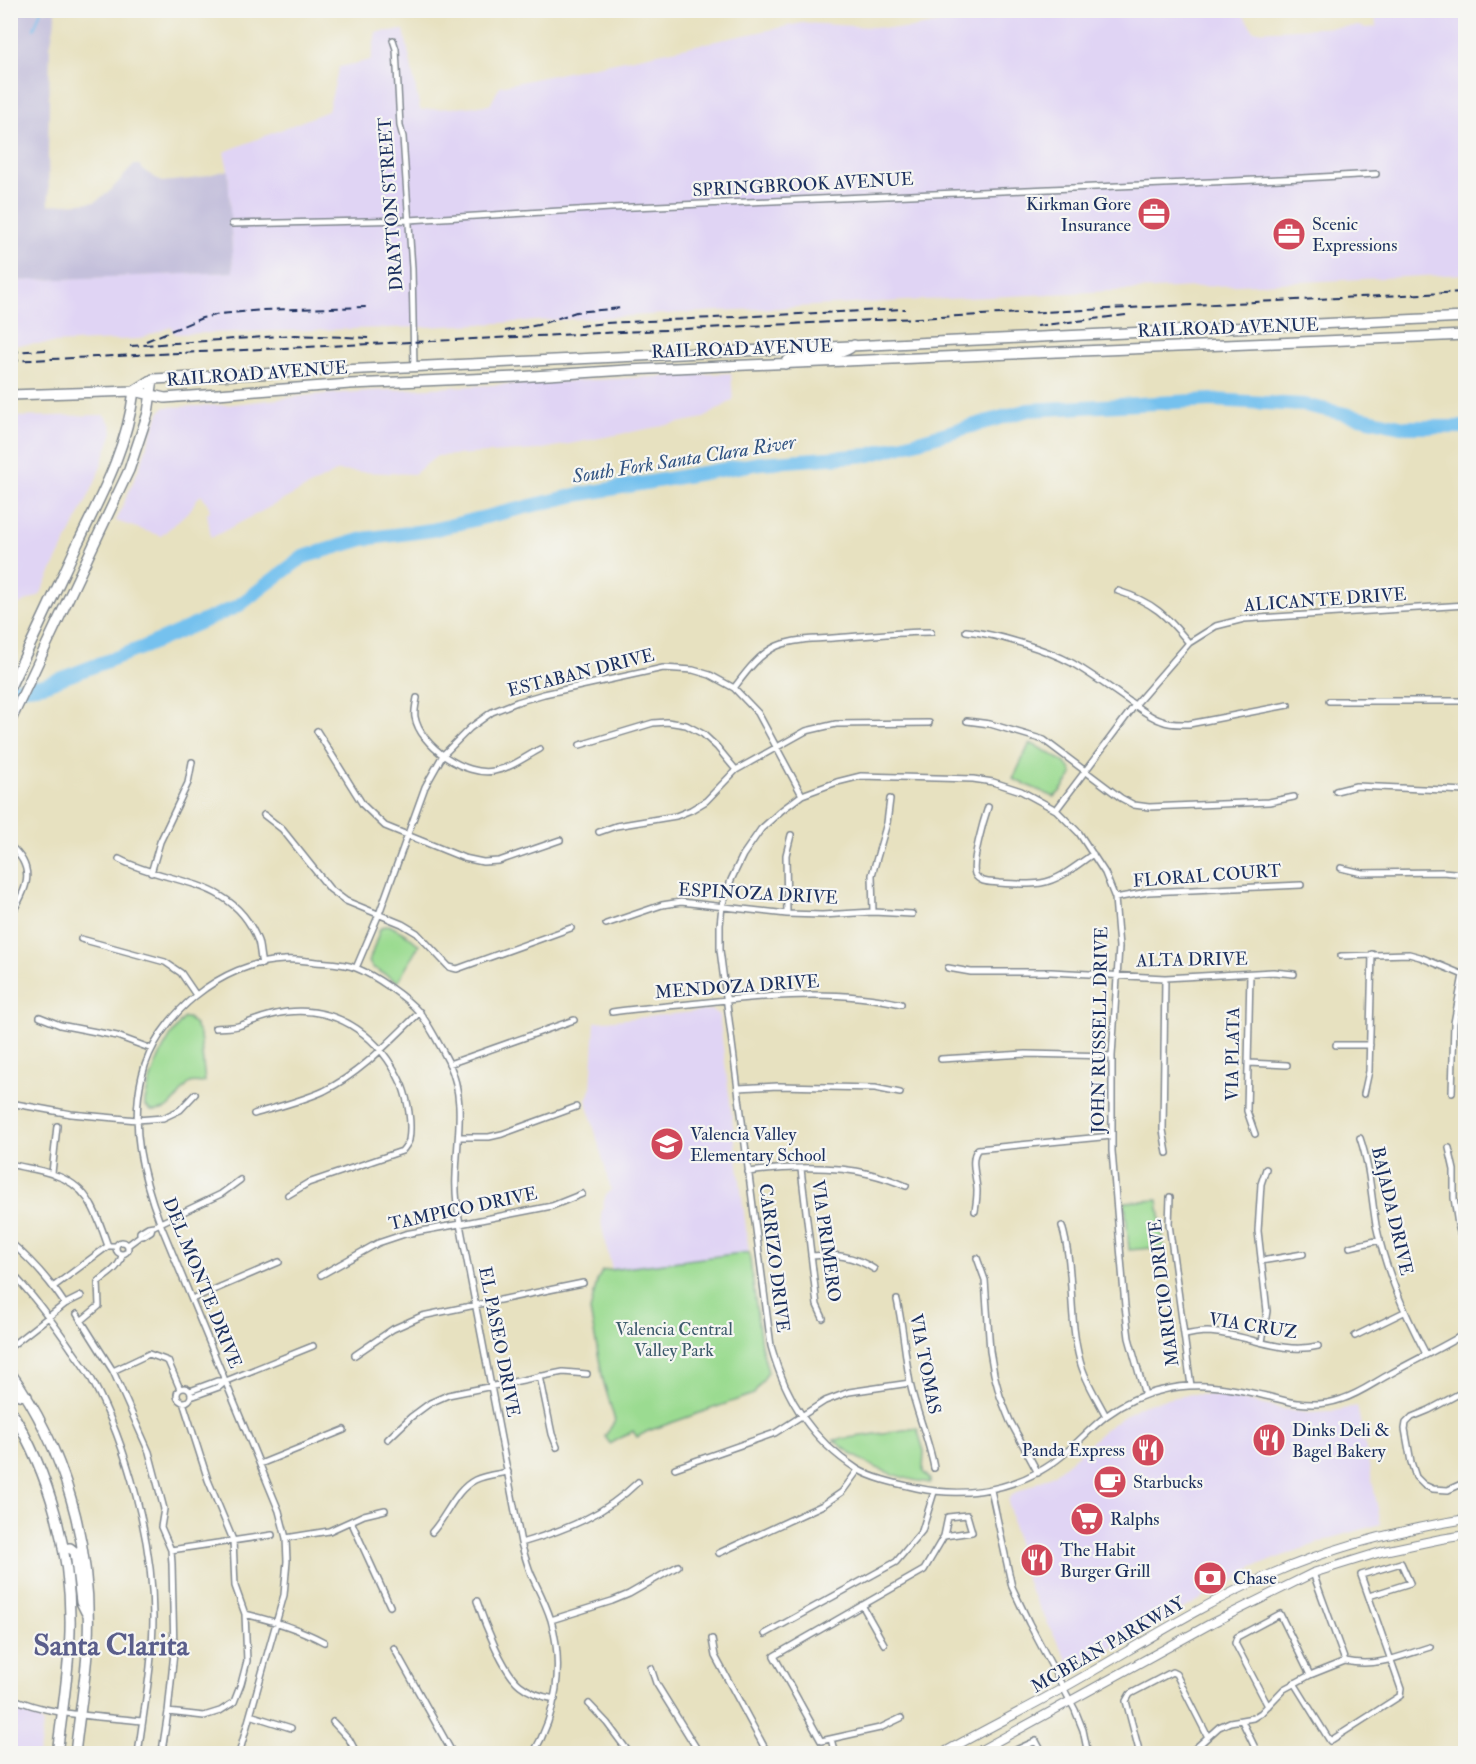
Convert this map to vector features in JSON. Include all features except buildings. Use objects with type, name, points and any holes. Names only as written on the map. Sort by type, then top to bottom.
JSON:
[{"type":"main road","name":"RAILROAD AVENUE","points":[[134,391],[153,379],[1466,317]]},
{"type":"main road","name":"RAILROAD AVENUE","points":[[134,391],[165,398],[350,384],[627,370],[1466,335]]},
{"type":"main road","points":[[785,364],[789,358],[798,356],[840,354],[848,351],[854,345]]},
{"type":"main road","points":[[10,722],[129,470],[143,430],[153,379]]},
{"type":"main road","points":[[10,395],[134,391],[127,430],[112,471],[10,687]]},
{"type":"main road","points":[[10,1372],[27,1396],[55,1452],[74,1509],[85,1569],[88,1616],[86,1665],[75,1754]]},
{"type":"main road","points":[[10,1386],[19,1395],[27,1396]]},
{"type":"main road","points":[[10,1409],[26,1436],[48,1490],[63,1549],[70,1601],[70,1630],[69,1662],[57,1754]]},
{"type":"main road","name":"MCBEAN PARKWAY","points":[[941,1754],[1064,1688],[1198,1611],[1268,1575],[1377,1536],[1466,1520]]},
{"type":"main road","name":"MCBEAN PARKWAY","points":[[974,1754],[1212,1623],[1313,1573],[1384,1551],[1466,1535]]},
{"type":"main road","points":[[63,1549],[70,1548],[75,1552],[81,1602],[88,1616]]},
{"type":"street","name":"DRAYTON STREET","points":[[393,40],[396,49],[400,126],[403,137],[409,220],[414,368]]},
{"type":"street","name":"SPRINGBROOK AVENUE","points":[[232,224],[409,220],[611,208],[1376,174]]},
{"type":"street","points":[[1118,591],[1140,597],[1165,615],[1189,643]]},
{"type":"street","name":"ALICANTE DRIVE","points":[[1056,810],[1135,705],[1189,643],[1216,626],[1244,619],[1466,605]]},
{"type":"street","points":[[966,631],[982,633],[1071,662],[1160,721],[1189,724],[1288,705]]},
{"type":"street","points":[[734,688],[749,668],[777,646],[796,641],[931,632]]},
{"type":"street","name":"ESTABAN DRIVE","points":[[356,968],[379,914],[425,787],[443,755],[470,728],[492,712],[517,702],[643,671],[669,668],[693,670],[710,675],[734,688],[758,713],[802,795]]},
{"type":"street","points":[[417,698],[415,717],[425,737],[443,755],[460,766],[476,771],[492,772],[511,766],[540,749]]},
{"type":"street","points":[[1329,701],[1466,701]]},
{"type":"street","points":[[967,721],[990,724],[1044,740],[1121,798],[1134,805],[1149,807],[1269,802],[1294,797]]},
{"type":"street","points":[[580,746],[653,723],[667,722],[686,725],[703,734],[736,770]]},
{"type":"street","points":[[599,832],[616,826],[676,816],[691,810],[706,801],[736,770],[806,731],[836,724],[929,723]]},
{"type":"street","points":[[317,731],[363,805],[385,826],[407,836],[464,858],[483,862],[499,861],[560,840]]},
{"type":"street","points":[[151,873],[160,842],[188,783],[192,762]]},
{"type":"street","name":"CARRIZO DRIVE","points":[[861,777],[837,782],[802,795],[761,829],[743,855],[731,879],[722,906],[720,937],[726,1000],[771,1346],[781,1380],[801,1416],[824,1443],[858,1470],[894,1484],[934,1492],[959,1493],[991,1490],[1038,1473],[1051,1465],[1106,1416],[1145,1395],[1165,1389],[1191,1386],[1229,1388],[1296,1403],[1328,1402],[1350,1396],[1466,1333]]},
{"type":"street","name":"JOHN RUSSELL DRIVE","points":[[861,777],[942,777],[993,782],[1021,791],[1056,810],[1079,833],[1105,873],[1115,898],[1119,947],[1112,1056],[1112,1136],[1126,1317],[1129,1338],[1145,1395]]},
{"type":"street","points":[[1336,791],[1356,786],[1466,791]]},
{"type":"street","points":[[873,912],[872,875],[887,823],[890,800]]},
{"type":"street","points":[[988,807],[982,826],[974,873],[984,882],[1043,883],[1062,875],[1093,854]]},
{"type":"street","points":[[264,815],[282,829],[330,889],[346,901],[402,924],[417,933],[449,967],[458,969],[571,928]]},
{"type":"street","points":[[787,914],[786,855],[791,835]]},
{"type":"street","points":[[10,846],[18,853],[25,866],[27,884],[24,894],[10,916]]},
{"type":"street","points":[[119,859],[135,868],[198,885],[236,905],[248,921],[258,942],[262,964]]},
{"type":"street","points":[[1341,868],[1362,873],[1466,874]]},
{"type":"street","name":"FLORAL COURT","points":[[1115,898],[1148,892],[1301,885]]},
{"type":"street","name":"ESPINOZA DRIVE","points":[[606,924],[662,905],[681,902],[787,914],[822,915],[873,912],[912,914]]},
{"type":"street","points":[[81,939],[165,962],[181,973],[196,995]]},
{"type":"street","points":[[1364,1094],[1369,1071],[1372,954]]},
{"type":"street","points":[[1341,956],[1409,954],[1464,976],[1454,1023],[1452,1093]]},
{"type":"street","name":"DEL MONTE DRIVE","points":[[239,1754],[277,1622],[287,1577],[286,1538],[279,1511],[148,1190],[137,1139],[138,1096],[142,1074],[152,1049],[171,1021],[196,995],[216,981],[241,970],[283,960],[328,963],[356,968]]},
{"type":"street","name":"EL PASEO DRIVE","points":[[356,968],[390,988],[420,1012],[449,1064],[457,1085],[460,1137],[455,1190],[460,1224],[521,1543],[551,1620],[557,1645],[558,1681],[555,1699],[551,1716],[533,1754]]},
{"type":"street","name":"ALTA DRIVE","points":[[948,968],[971,972],[1051,972],[1165,978],[1294,974]]},
{"type":"street","name":"VIA PLATA","points":[[1250,974],[1247,1111],[1255,1134]]},
{"type":"street","points":[[1165,978],[1163,1130],[1167,1153]]},
{"type":"street","name":"MENDOZA DRIVE","points":[[612,1012],[726,1000],[806,996],[878,999],[901,1004]]},
{"type":"street","points":[[215,1028],[236,1026],[287,1011],[313,1012],[336,1018],[355,1027],[373,1040],[394,1068],[405,1093],[409,1124],[408,1142],[402,1151],[308,1183],[288,1195]]},
{"type":"street","points":[[254,1114],[322,1091],[342,1080],[381,1050],[420,1012]]},
{"type":"street","points":[[40,1017],[60,1025],[117,1036],[152,1049]]},
{"type":"street","points":[[449,1064],[574,1020]]},
{"type":"street","points":[[1336,1045],[1370,1045]]},
{"type":"street","points":[[941,1059],[1026,1054],[1112,1056]]},
{"type":"street","points":[[1248,1064],[1287,1065]]},
{"type":"street","points":[[738,1088],[763,1086],[875,1088],[900,1093]]},
{"type":"street","points":[[10,1103],[71,1114],[137,1120],[163,1118],[180,1110],[195,1094]]},
{"type":"street","points":[[460,1137],[475,1138],[502,1134],[576,1107]]},
{"type":"street","points":[[51,1173],[57,1126]]},
{"type":"street","points":[[975,1211],[977,1191],[974,1160],[978,1149],[1112,1136]]},
{"type":"street","name":"BAJADA DRIVE","points":[[1360,1138],[1367,1159],[1380,1240],[1388,1271],[1404,1312],[1426,1354]]},
{"type":"street","points":[[1449,1148],[1454,1170],[1454,1198],[1458,1225],[1466,1252]]},
{"type":"street","points":[[10,1164],[62,1177],[83,1192],[93,1206],[108,1246]]},
{"type":"street","points":[[748,1172],[776,1169],[854,1171],[883,1177],[906,1186]]},
{"type":"street","name":"VIA PRIMERO","points":[[801,1169],[817,1305],[823,1318]]},
{"type":"street","points":[[1262,1342],[1268,1311],[1258,1232],[1262,1184],[1266,1169]]},
{"type":"street","points":[[128,1245],[151,1231],[152,1227],[160,1222],[221,1194],[240,1180]]},
{"type":"street","name":"TAMPICO DRIVE","points":[[321,1275],[378,1243],[405,1234],[552,1206],[582,1194]]},
{"type":"street","name":"MARICIO DRIVE","points":[[1170,1197],[1169,1224],[1191,1386]]},
{"type":"street","points":[[1062,1226],[1068,1247],[1080,1362],[1086,1379],[1106,1416]]},
{"type":"street","points":[[1350,1248],[1380,1240]]},
{"type":"street","points":[[10,1242],[23,1253],[65,1304]]},
{"type":"street","points":[[53,1287],[108,1246],[117,1246],[123,1242],[128,1245]]},
{"type":"street","points":[[122,1254],[128,1251],[128,1245]]},
{"type":"street","points":[[117,1246],[117,1251],[122,1254]]},
{"type":"street","points":[[81,1321],[99,1306],[98,1282],[118,1266],[122,1254]]},
{"type":"street","points":[[1262,1261],[1303,1254]]},
{"type":"street","points":[[811,1256],[853,1257],[874,1269]]},
{"type":"street","points":[[977,1258],[985,1280],[990,1351],[1000,1396],[1038,1473]]},
{"type":"street","points":[[192,1299],[279,1262]]},
{"type":"street","points":[[10,1271],[49,1316],[92,1379],[119,1441],[137,1500],[152,1588],[153,1616],[149,1679],[138,1754]]},
{"type":"street","points":[[355,1356],[393,1329],[422,1316],[584,1283]]},
{"type":"street","points":[[10,1347],[65,1304],[81,1296]]},
{"type":"street","name":"VIA TOMAS","points":[[897,1300],[910,1383],[934,1468]]},
{"type":"street","points":[[1355,1336],[1404,1312]]},
{"type":"street","points":[[77,1314],[113,1371],[148,1452],[164,1509],[161,1527],[171,1550],[175,1612],[174,1652],[162,1751]]},
{"type":"street","name":"VIA CRUZ","points":[[1184,1335],[1206,1332],[1287,1349],[1318,1347]]},
{"type":"street","points":[[183,1402],[188,1401],[190,1394],[217,1381],[226,1380],[313,1346]]},
{"type":"street","points":[[113,1371],[149,1354],[168,1361],[180,1389]]},
{"type":"street","points":[[388,1439],[430,1402],[448,1395],[563,1372],[587,1374]]},
{"type":"street","points":[[540,1376],[552,1434],[557,1446]]},
{"type":"street","points":[[675,1468],[768,1436],[825,1401],[849,1392],[910,1383]]},
{"type":"street","points":[[180,1389],[185,1388],[190,1394]]},
{"type":"street","points":[[168,1712],[204,1716],[220,1712],[234,1702],[247,1661],[245,1614],[235,1586],[233,1540],[208,1480],[183,1402],[177,1397],[180,1389]]},
{"type":"street","points":[[1466,1390],[1412,1418],[1404,1429],[1416,1477],[1424,1485],[1433,1489],[1448,1490],[1466,1482]]},
{"type":"street","points":[[260,1464],[344,1430]]},
{"type":"street","points":[[719,1553],[823,1504],[842,1492],[858,1470]]},
{"type":"street","points":[[432,1532],[441,1523],[467,1485],[477,1478],[508,1472]]},
{"type":"street","points":[[521,1543],[557,1533],[584,1521],[624,1496],[638,1482]]},
{"type":"street","points":[[991,1490],[1012,1587],[1070,1700],[1083,1730],[1088,1754]]},
{"type":"street","points":[[765,1634],[896,1562],[922,1531],[934,1492]]},
{"type":"street","points":[[286,1538],[329,1531],[364,1515],[385,1510]]},
{"type":"street","points":[[902,1718],[880,1728],[821,1741],[774,1656],[924,1570],[944,1536],[948,1517],[967,1515],[972,1532],[944,1536]]},
{"type":"street","points":[[351,1521],[390,1606]]},
{"type":"street","points":[[171,1550],[272,1535]]},
{"type":"street","points":[[1294,1683],[1330,1741],[1400,1696],[1401,1689],[1361,1575],[1401,1563],[1410,1583],[1369,1596]]},
{"type":"street","points":[[551,1620],[621,1598],[678,1566]]},
{"type":"street","points":[[1313,1573],[1345,1661]]},
{"type":"street","points":[[477,1601],[484,1624],[511,1676],[526,1690],[555,1699]]},
{"type":"street","points":[[862,1605],[884,1644]]},
{"type":"street","points":[[245,1614],[303,1630],[324,1642]]},
{"type":"street","points":[[1268,1706],[1235,1642],[1237,1637],[1280,1614],[1310,1675]]},
{"type":"street","points":[[712,1639],[715,1656],[768,1754]]},
{"type":"street","points":[[1189,1754],[1219,1727],[1230,1722],[1253,1718],[1261,1713],[1284,1689],[1310,1675],[1345,1661],[1360,1665],[1373,1664],[1430,1647]]},
{"type":"street","points":[[394,1648],[453,1754]]},
{"type":"street","points":[[651,1668],[656,1683],[700,1754]]},
{"type":"street","points":[[1140,1754],[1126,1701],[1130,1694],[1172,1672],[1176,1674],[1208,1737]]},
{"type":"street","points":[[10,1697],[32,1706],[142,1721]]},
{"type":"street","points":[[589,1704],[607,1723],[630,1754]]},
{"type":"street","points":[[250,1715],[291,1728]]},
{"type":"street","points":[[1242,1721],[1258,1754]]},
{"type":"street","points":[[333,1722],[349,1739],[357,1754]]},
{"type":"street","points":[[831,1739],[835,1754]]},
{"type":"street","points":[[1016,1750],[1036,1741],[1042,1754]]},
{"type":"shaded area","points":[[1240,10],[1254,31],[1376,27],[1375,11],[1465,11],[1465,274],[426,327],[175,334],[171,327],[139,339],[11,345],[10,281],[233,272],[228,170],[224,152],[328,111],[339,67],[371,60],[376,32],[404,30],[420,110],[490,105],[500,86],[802,23],[907,29],[1002,11]]},
{"type":"shaded area","points":[[18,11],[56,11],[50,47],[49,205],[95,202],[111,190],[134,165],[140,165],[143,170],[162,182],[192,179],[228,170],[233,272],[11,281],[11,33]]},
{"type":"shaded area","points":[[731,373],[733,400],[704,418],[538,450],[437,456],[414,474],[338,471],[211,538],[207,513],[210,511],[201,495],[191,509],[161,536],[116,521],[140,466],[159,413],[164,407],[225,405],[369,391]]},
{"type":"shaded area","points":[[104,415],[111,424],[113,432],[94,485],[40,595],[11,608],[11,417]]},
{"type":"shaded area","name":"Valencia Valley Elementary School","points":[[712,1010],[719,1015],[749,1252],[612,1270],[601,1215],[605,1197],[611,1189],[586,1099],[591,1090],[595,1022]]},
{"type":"shaded area","points":[[1191,1394],[1224,1396],[1309,1413],[1329,1412],[1357,1406],[1381,1524],[1332,1538],[1252,1567],[1234,1581],[1082,1665],[1075,1667],[1070,1665],[1030,1590],[1023,1571],[1008,1501],[1010,1496],[1053,1475],[1105,1429],[1138,1407]]},
{"type":"shaded area","points":[[10,1709],[39,1719],[43,1724],[39,1753],[11,1753]]},
{"type":"green space","points":[[1030,743],[1062,761],[1071,770],[1071,777],[1054,797],[1013,779]]},
{"type":"green space","points":[[389,925],[419,945],[398,982],[372,967],[369,962],[380,929]]},
{"type":"green space","points":[[184,1018],[188,1018],[194,1024],[200,1035],[205,1082],[190,1083],[170,1106],[159,1111],[151,1111],[145,1105],[145,1101],[151,1078],[164,1047]]},
{"type":"green space","points":[[1158,1200],[1164,1247],[1129,1250],[1125,1202]]},
{"type":"green space","name":"Valencia Central Valley Park","points":[[749,1252],[761,1345],[768,1372],[754,1394],[648,1431],[637,1437],[633,1431],[610,1444],[605,1436],[615,1421],[603,1380],[590,1311],[597,1281],[602,1271]]},
{"type":"green space","points":[[917,1428],[924,1451],[923,1472],[930,1479],[930,1483],[904,1478],[879,1469],[844,1449],[834,1440]]},
{"type":"waterway","points":[[34,29],[41,10]]},
{"type":"waterway","name":"South Fork Santa Clara River","points":[[10,689],[44,685],[144,647],[238,606],[303,557],[363,539],[432,530],[576,495],[760,463],[869,455],[1028,410],[1212,400],[1304,405],[1405,427],[1466,427]]},
{"type":"railway","points":[[10,361],[1466,292]]},
{"type":"railway","points":[[146,341],[202,318],[220,314],[262,310],[366,307]]},
{"type":"railway","points":[[505,331],[538,325],[576,312],[622,308]]},
{"type":"railway","points":[[579,326],[905,309]]},
{"type":"railway","points":[[1037,326],[1126,315]]},
{"type":"railway","points":[[130,346],[295,335],[369,338]]},
{"type":"railway","points":[[10,352],[46,350]]},
{"type":"place","name":"Kirkman Gore Insurance","points":[[1154,214]]},
{"type":"place","name":"Scenic Expressions","points":[[1289,234]]},
{"type":"place","name":"Valencia Valley Elementary School","points":[[667,1144]]},
{"type":"place","name":"Dinks Deli & Bagel Bakery","points":[[1269,1440]]},
{"type":"place","name":"Panda Express","points":[[1148,1450]]},
{"type":"place","name":"Starbucks","points":[[1110,1482]]},
{"type":"place","name":"Ralphs","points":[[1087,1519]]},
{"type":"place","name":"The Habit Burger Grill","points":[[1037,1560]]},
{"type":"place","name":"Chase","points":[[1210,1578]]},
{"type":"district","name":"Santa Clarita","points":[[111,1645]]}]
